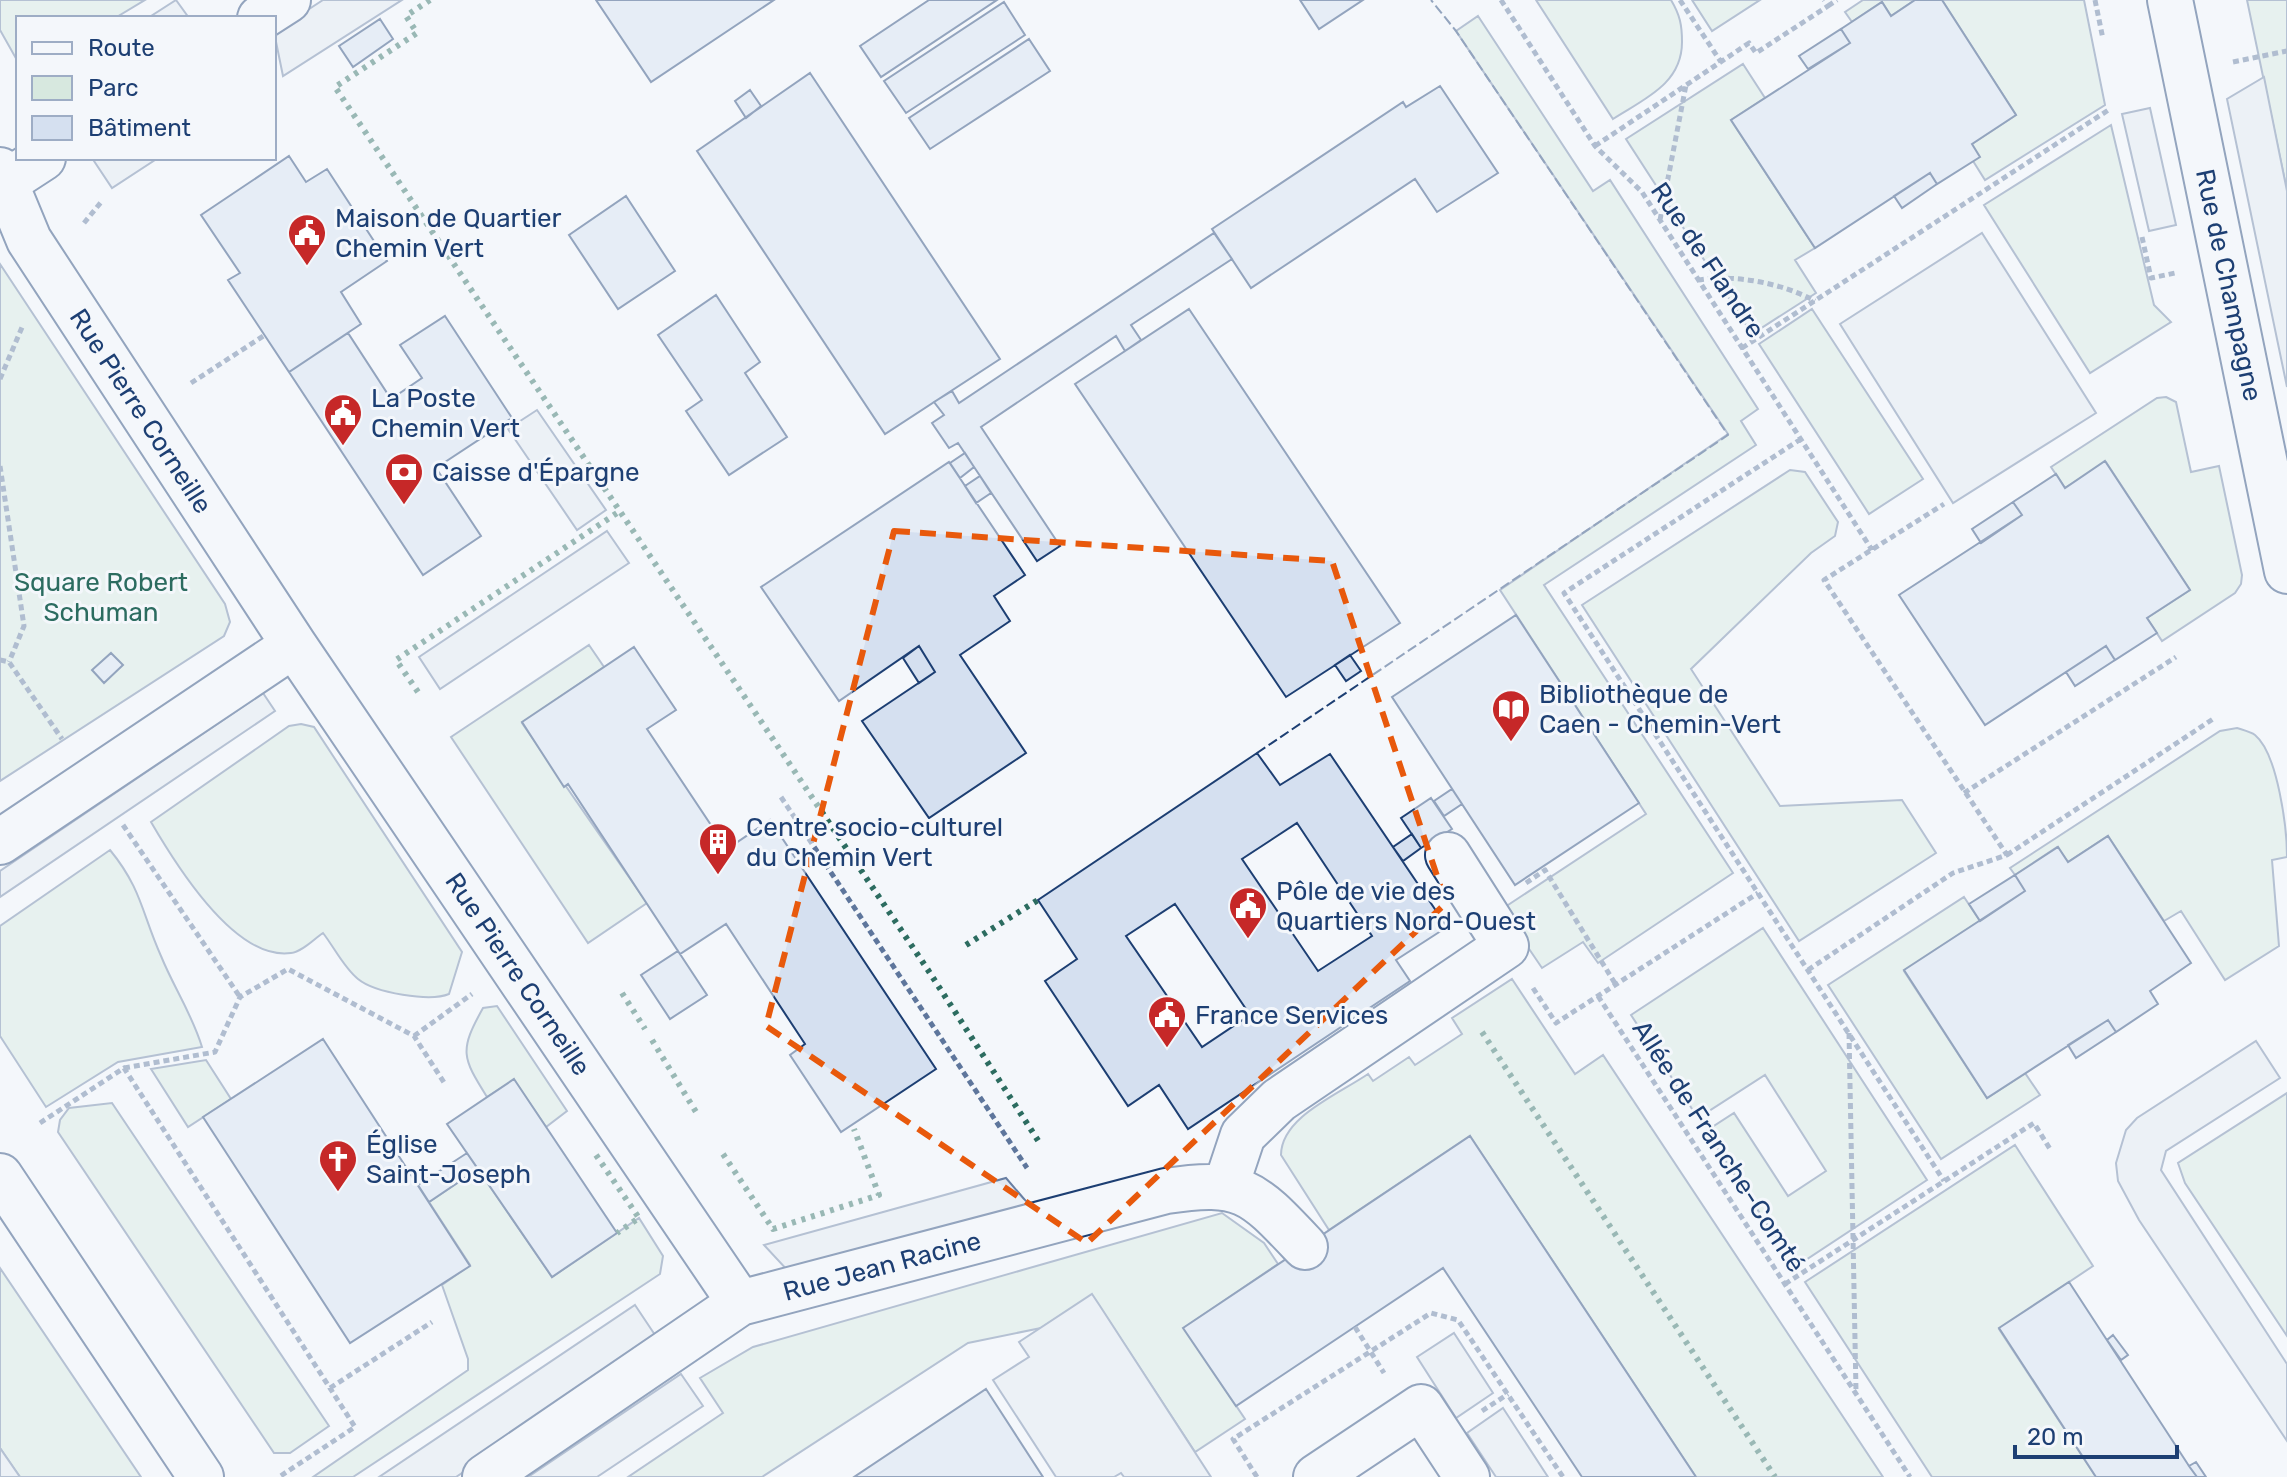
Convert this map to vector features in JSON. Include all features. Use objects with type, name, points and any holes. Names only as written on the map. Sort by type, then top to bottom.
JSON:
[{"type":"street","points":[[263,16],[288,0]]},
{"type":"street","name":"Rue de Champagne","points":[[2170,0],[2287,571]]},
{"type":"street","points":[[2,180],[39,160]]},
{"type":"street","name":"Rue Pierre Corneille","points":[[2,180],[29,240],[294,645],[740,1303]]},
{"type":"street","points":[[0,842],[294,645]]},
{"type":"street","points":[[1305,1247],[1248,1195],[1226,1186],[1243,1135],[1279,1100],[1506,946],[1448,855]]},
{"type":"street","points":[[0,1176],[201,1477]]},
{"type":"street","name":"Rue Jean Racine","points":[[485,1477],[740,1303],[1166,1191],[1208,1184],[1226,1186]]},
{"type":"street","points":[[1316,1477],[1421,1407],[1467,1477]]},
{"type":"path","name":"Rue de Flandre","points":[[1501,0],[1595,146],[1642,192],[1872,550]]},
{"type":"path","points":[[1680,0],[1721,62]]},
{"type":"path","points":[[1595,146],[1749,43],[1756,53],[1826,3],[1837,0]]},
{"type":"path","points":[[2095,0],[2103,39]]},
{"type":"path","points":[[2257,57],[2287,51]]},
{"type":"path","points":[[1660,221],[1686,85]]},
{"type":"path","points":[[1742,348],[2110,109]]},
{"type":"path","points":[[84,223],[102,201]]},
{"type":"path","points":[[2142,237],[2151,278],[2183,272]]},
{"type":"path","points":[[1698,280],[1723,275],[1801,293],[1815,301]]},
{"type":"path","points":[[0,379],[24,323]]},
{"type":"path","points":[[191,383],[265,335]]},
{"type":"path","points":[[1801,439],[1564,593],[1944,1181]]},
{"type":"path","points":[[0,466],[24,626],[9,662]]},
{"type":"path","points":[[1944,504],[1824,580],[2007,855]]},
{"type":"path","points":[[1964,793],[2176,657]]},
{"type":"path","points":[[0,660],[9,662],[69,748]]},
{"type":"path","points":[[1808,970],[1953,873],[2007,855],[2213,719]]},
{"type":"path","points":[[781,797],[1027,1168]]},
{"type":"path","points":[[123,825],[240,997]]},
{"type":"path","points":[[1545,870],[1616,985]]},
{"type":"path","points":[[1528,980],[1556,1023],[1758,893]]},
{"type":"path","points":[[40,1123],[124,1068],[215,1052],[240,997],[288,969],[414,1036],[445,1084]]},
{"type":"path","points":[[414,1036],[478,990]]},
{"type":"path","name":"Allée de Franche-Comté","points":[[1598,996],[1910,1477]]},
{"type":"path","points":[[1849,1032],[1856,1393]]},
{"type":"path","points":[[124,1068],[355,1427],[279,1477]]},
{"type":"path","points":[[1785,1284],[2034,1123],[2050,1149]]},
{"type":"path","points":[[330,1388],[432,1322]]},
{"type":"highlighted area","points":[[894,531],[1332,561],[1446,903],[1087,1243],[766,1026]]},
{"type":"green space","points":[[0,0],[145,0],[118,16],[16,16],[16,58],[0,30]]},
{"type":"green space","points":[[1536,0],[1671,0],[1682,30],[1676,69],[1659,89],[1613,119]]},
{"type":"green space","points":[[1692,0],[1760,0],[1712,31]]},
{"type":"green space","points":[[1863,0],[1915,0],[1891,16],[1882,2],[1852,22],[1845,12]]},
{"type":"green space","points":[[1942,0],[2084,0],[2105,105],[1985,180],[1973,161],[1972,144],[2016,115]]},
{"type":"green space","points":[[2247,0],[2287,0],[2287,191]]},
{"type":"green space","points":[[1478,16],[1593,191],[1610,180],[1758,409],[1741,421],[1756,445],[1544,585],[1733,873],[1598,963],[1583,942],[1542,968],[1502,909],[1646,814],[1500,590],[1728,434],[1456,31]]},
{"type":"green space","points":[[1743,64],[1765,98],[1731,120],[1815,248],[1795,260],[1816,293],[1752,334],[1626,139]]},
{"type":"green space","points":[[2111,125],[2154,305],[2171,322],[2090,373],[1984,205]]},
{"type":"green space","name":"Square Robert Schuman","points":[[0,264],[225,604],[230,622],[224,636],[0,781]]},
{"type":"green space","points":[[1812,309],[1923,479],[1869,514],[1759,344]]},
{"type":"green space","points":[[2166,397],[2176,402],[2191,472],[2219,466],[2242,575],[2235,593],[2162,641],[2147,618],[2190,590],[2106,462],[2065,488],[2051,467],[2157,398]]},
{"type":"green space","points":[[1790,470],[1805,472],[1838,522],[1835,536],[1811,553],[1691,669],[1780,806],[1902,800],[1936,853],[1799,941],[1582,605]]},
{"type":"green space","points":[[589,645],[604,667],[522,723],[647,903],[588,943],[451,737]]},
{"type":"green space","points":[[301,724],[314,727],[462,952],[449,994],[416,996],[389,992],[366,984],[348,969],[323,933],[304,948],[291,953],[270,951],[249,942],[209,907],[151,822],[289,726]]},
{"type":"green space","points":[[2237,728],[2255,735],[2270,758],[2283,811],[2287,857],[2272,860],[2279,946],[2225,980],[2181,911],[2164,921],[2108,836],[2068,862],[2057,847],[2015,875],[2010,868],[2220,731]]},
{"type":"green space","points":[[110,850],[129,877],[202,1047],[118,1062],[46,1107],[0,1036],[0,926]]},
{"type":"green space","points":[[1964,897],[1980,921],[1904,971],[1987,1098],[2025,1073],[2040,1095],[1941,1159],[1828,985]]},
{"type":"green space","points":[[1763,928],[1927,1180],[1795,1267],[1706,1131],[1734,1113],[1788,1196],[1826,1171],[1765,1075],[1698,1118],[1631,1015]]},
{"type":"green space","points":[[1512,979],[1575,1074],[1603,1055],[1883,1477],[1696,1477],[1470,1136],[1329,1230],[1281,1155],[1291,1129],[1314,1108],[1368,1074],[1373,1081],[1409,1057],[1415,1065],[1462,1034],[1452,1018]]},
{"type":"green space","points":[[497,1006],[567,1111],[546,1127],[514,1080],[487,1097],[468,1063],[467,1045],[475,1023],[483,1008]]},
{"type":"green space","points":[[206,1060],[231,1099],[188,1127],[151,1069]]},
{"type":"green space","points":[[2287,1093],[2287,1336],[2185,1183],[2178,1163]]},
{"type":"green space","points":[[112,1103],[329,1426],[290,1453],[274,1453],[58,1132],[60,1120],[69,1108]]},
{"type":"green space","points":[[2015,1145],[2093,1266],[1999,1329],[2096,1477],[1932,1477],[1805,1282]]},
{"type":"green space","points":[[478,1169],[552,1277],[639,1218],[663,1256],[660,1274],[353,1477],[313,1477],[468,1370],[468,1359],[442,1285],[470,1265],[429,1202]]},
{"type":"green space","points":[[1222,1213],[1264,1243],[1278,1264],[1184,1328],[1245,1419],[1195,1452],[1092,1295],[1041,1328],[968,1343],[762,1477],[628,1477],[723,1413],[700,1378],[753,1347]]},
{"type":"green space","points":[[0,1268],[141,1477],[20,1477],[0,1448]]},
{"type":"shaded area","points":[[176,0],[188,16],[151,16]]},
{"type":"shaded area","points":[[323,0],[402,0],[283,76],[276,31]]},
{"type":"shaded area","points":[[2264,77],[2287,191],[2287,387],[2227,99]]},
{"type":"shaded area","points":[[2150,108],[2176,225],[2149,231],[2122,114]]},
{"type":"shaded area","points":[[93,160],[155,160],[112,188]]},
{"type":"shaded area","points":[[1982,233],[2096,413],[1953,503],[1840,324]]},
{"type":"shaded area","points":[[537,410],[606,510],[577,530],[508,429]]},
{"type":"shaded area","points":[[607,531],[629,563],[440,689],[419,657]]},
{"type":"shaded area","points":[[263,693],[275,711],[0,897],[0,871]]},
{"type":"shaded area","points":[[2256,1041],[2280,1078],[2166,1151],[2161,1170],[2287,1364],[2287,1441],[2139,1220],[2118,1181],[2116,1163],[2126,1130],[2137,1118]]},
{"type":"shaded area","points":[[1006,1178],[1031,1207],[790,1273],[764,1245]]},
{"type":"shaded area","points":[[1092,1294],[1211,1477],[1124,1477],[1121,1473],[1114,1477],[1056,1477],[993,1380],[1029,1357],[1019,1342]]},
{"type":"shaded area","points":[[635,1305],[659,1341],[456,1477],[379,1477]]},
{"type":"shaded area","points":[[1454,1333],[1493,1393],[1456,1418],[1417,1357]]},
{"type":"shaded area","points":[[681,1374],[703,1406],[597,1477],[528,1477]]},
{"type":"shaded area","points":[[1503,1408],[1548,1477],[1496,1477],[1467,1433]]},
{"type":"shaded area","points":[[0,1448],[20,1477],[0,1477]]},
{"type":"building","points":[[596,0],[774,0],[651,82]]},
{"type":"building","points":[[929,0],[997,0],[881,77],[860,46]]},
{"type":"building","points":[[1300,0],[1363,0],[1319,29]]},
{"type":"building","points":[[1915,0],[1942,0],[2016,115],[1972,144],[1980,157],[1937,184],[1930,173],[1815,248],[1731,120],[1850,43],[1841,29],[1882,2],[1891,16]]},
{"type":"building","points":[[1004,2],[1025,35],[906,113],[884,81]]},
{"type":"building","points":[[380,19],[393,39],[353,67],[339,46]]},
{"type":"building","points":[[1841,29],[1850,43],[1808,69],[1799,56]]},
{"type":"building","points":[[1029,39],[1050,71],[930,149],[909,118]]},
{"type":"building","points":[[810,73],[1000,359],[885,434],[697,151]]},
{"type":"building","points":[[1440,86],[1498,173],[1437,212],[1415,179],[1251,288],[1212,229],[1403,102],[1406,107]]},
{"type":"building","points":[[750,90],[761,106],[746,118],[735,101]]},
{"type":"building","name":"Maison de Quartier Chemin Vert","points":[[289,156],[306,182],[327,169],[387,261],[341,292],[361,324],[289,372],[228,280],[240,273],[201,215]]},
{"type":"building","points":[[1930,173],[1937,184],[1902,208],[1894,196]]},
{"type":"building","points":[[626,196],[675,271],[618,309],[569,235]]},
{"type":"building","points":[[1214,233],[1232,259],[1131,325],[1141,340],[1125,351],[1116,336],[981,427],[1060,546],[1037,561],[958,443],[949,448],[932,423],[944,415],[934,402],[952,391],[959,403]]},
{"type":"building","points":[[716,295],[760,362],[745,373],[787,437],[729,475],[686,411],[702,400],[658,335]]},
{"type":"building","points":[[1189,309],[1400,623],[1286,697],[1075,384]]},
{"type":"building","points":[[445,316],[512,418],[436,468],[481,536],[423,575],[289,372],[348,333],[391,399],[422,378],[400,345]]},
{"type":"building","points":[[965,453],[974,467],[960,478],[950,463]]},
{"type":"building","points":[[2105,461],[2190,590],[2147,618],[2157,633],[2115,660],[2106,646],[1985,725],[1899,595],[2022,515],[2013,502],[2056,474],[2065,488]]},
{"type":"building","points":[[949,462],[1025,575],[994,596],[1010,621],[960,655],[1026,753],[929,818],[862,721],[935,672],[919,646],[839,701],[761,587]]},
{"type":"building","points":[[980,476],[991,493],[976,503],[965,486]]},
{"type":"building","points":[[2013,502],[2022,515],[1981,543],[1972,529]]},
{"type":"building","name":"Bibliothèque de Caen - Chemin-Vert","points":[[1516,615],[1639,803],[1515,885],[1392,697]]},
{"type":"building","points":[[919,646],[935,672],[919,683],[903,658]]},
{"type":"building","points":[[2106,646],[2115,660],[2075,686],[2066,672]]},
{"type":"building","name":"Centre socio-culturel du Chemin Vert","points":[[634,647],[676,710],[647,729],[727,849],[770,820],[936,1069],[841,1132],[790,1055],[805,1044],[726,924],[680,954],[568,784],[564,787],[522,722]]},
{"type":"building","points":[[111,653],[123,665],[104,683],[92,670]]},
{"type":"building","points":[[1350,655],[1361,671],[1346,681],[1335,665]]},
{"type":"building","name":"Pôle de vie des Quartiers Nord-Ouest","points":[[1257,753],[1280,785],[1330,754],[1447,927],[1396,960],[1410,981],[1188,1129],[1159,1085],[1128,1106],[1045,981],[1077,959],[1038,900]],"holes":[[[1297,823],[1372,936],[1318,971],[1242,859]],[[1175,904],[1250,1015],[1202,1047],[1126,936]]]},
{"type":"building","points":[[1452,789],[1462,804],[1444,816],[1434,801]]},
{"type":"building","points":[[1431,798],[1452,829],[1421,848],[1401,818]]},
{"type":"building","points":[[1412,834],[1421,848],[1403,861],[1393,847]]},
{"type":"building","points":[[2108,836],[2191,963],[2150,991],[2158,1004],[2116,1032],[2108,1020],[1987,1098],[1904,970],[2025,891],[2015,875],[2058,847],[2068,862]]},
{"type":"building","points":[[2015,875],[2025,891],[1980,921],[1969,904]]},
{"type":"building","points":[[678,951],[707,995],[670,1019],[641,975]]},
{"type":"building","points":[[2108,1020],[2116,1032],[2076,1058],[2068,1045]]},
{"type":"building","name":"Église Saint-Joseph","points":[[323,1039],[470,1266],[350,1343],[203,1117]]},
{"type":"building","points":[[514,1079],[617,1233],[552,1277],[447,1124]]},
{"type":"building","points":[[1470,1136],[1696,1477],[1582,1477],[1443,1268],[1236,1406],[1183,1328]]},
{"type":"building","points":[[467,1153],[478,1169],[429,1202],[418,1185]]},
{"type":"building","points":[[2069,1282],[2197,1477],[2096,1477],[1999,1328]]},
{"type":"building","points":[[2113,1335],[2128,1355],[2121,1360],[2107,1340]]},
{"type":"building","points":[[986,1389],[1043,1477],[854,1477]]},
{"type":"building","points":[[2196,1462],[2206,1477],[2197,1477],[2189,1466]]},
{"type":"hedge","points":[[430,0],[406,16],[417,33],[335,87],[928,970],[1039,1142]]},
{"type":"hedge","points":[[418,692],[396,660],[620,511]]},
{"type":"hedge","points":[[966,945],[1038,900]]},
{"type":"hedge","points":[[622,993],[645,1029]]},
{"type":"hedge","points":[[1482,1032],[1775,1477]]},
{"type":"hedge","points":[[652,1040],[696,1112]]},
{"type":"hedge","points":[[723,1154],[773,1229],[879,1195],[854,1129]]},
{"type":"hedge","points":[[596,1155],[639,1218],[617,1233]]},
{"type":"fence","points":[[1257,753],[1728,435],[1456,31],[1431,0]]},
{"type":"place","name":"Maison de Quartier Chemin Vert","points":[[307,267]]},
{"type":"place","name":"La Poste Chemin Vert","points":[[343,447]]},
{"type":"place","name":"Caisse d'Épargne","points":[[404,506]]},
{"type":"place","name":"Bibliothèque de Caen - Chemin-Vert","points":[[1511,743]]},
{"type":"place","name":"Centre socio-culturel du Chemin Vert","points":[[718,876]]},
{"type":"place","name":"Pôle de vie des Quartiers Nord-Ouest","points":[[1248,940]]},
{"type":"place","name":"France Services","points":[[1167,1049]]},
{"type":"place","name":"Église Saint-Joseph","points":[[338,1193]]}]
